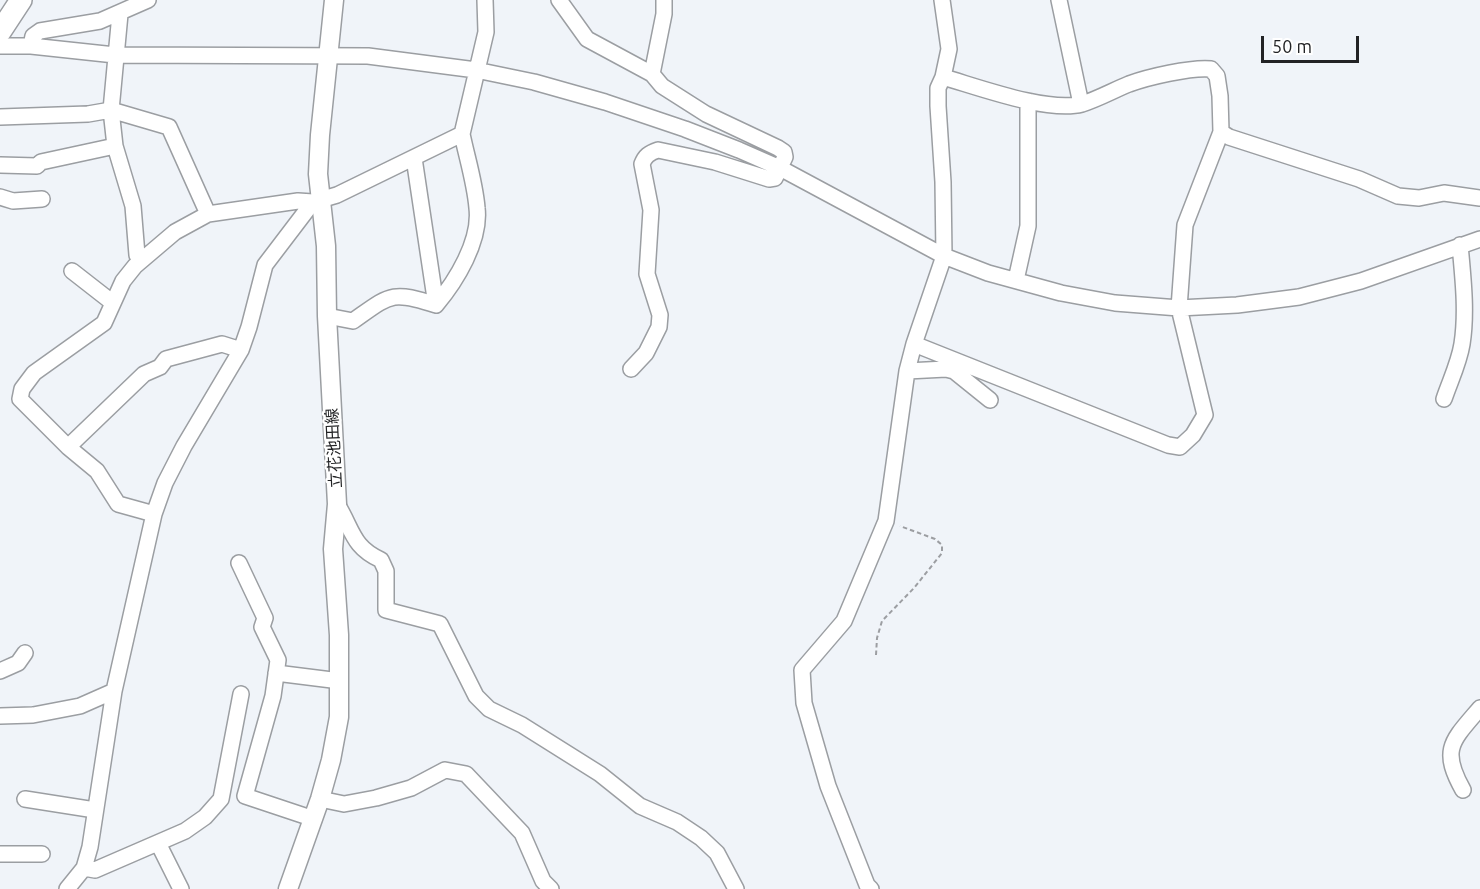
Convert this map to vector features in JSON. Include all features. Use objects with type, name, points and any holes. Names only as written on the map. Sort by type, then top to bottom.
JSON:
[{"type":"highway","points":[[0,32],[16,6]]},
{"type":"main road","name":"立花池田線","points":[[288,889],[314,819],[332,760],[339,717],[340,681],[333,549],[337,504],[327,316],[326,246],[316,201],[320,135],[334,0]]},
{"type":"street","points":[[31,46],[33,36],[40,32],[100,21],[148,0]]},
{"type":"street","points":[[436,305],[453,285],[474,235],[478,210],[462,134],[486,32],[485,0]]},
{"type":"street","points":[[559,0],[587,39],[652,74],[662,86],[706,114],[784,152],[785,156],[775,178],[769,179],[715,162],[658,150],[650,152],[645,158],[642,164],[651,210],[647,274],[660,315],[659,327],[650,345],[632,369]]},
{"type":"street","points":[[652,74],[664,14],[664,0]]},
{"type":"street","points":[[871,889],[867,885],[828,786],[804,703],[802,670],[844,621],[886,521],[907,371],[944,256],[938,88],[943,77],[949,49],[942,0]]},
{"type":"street","points":[[1059,0],[1081,104]]},
{"type":"street","points":[[120,14],[111,110],[115,146],[133,206],[137,255],[143,258]]},
{"type":"street","points":[[0,46],[31,46],[115,55],[368,56],[476,70],[534,82],[605,102],[685,129],[780,168],[944,256],[988,273],[1061,293],[1115,303],[1179,308],[1237,305],[1299,297],[1361,281],[1480,239]]},
{"type":"street","points":[[914,344],[1168,445],[1180,447],[1193,435],[1205,415],[1179,308],[1185,225],[1221,132],[1220,96],[1216,76],[1211,69],[1193,70],[1132,83],[1081,104],[1062,105],[1028,100],[943,77]]},
{"type":"street","points":[[1016,280],[1028,226],[1028,100]]},
{"type":"street","points":[[0,117],[88,114],[111,110],[169,127],[208,213]]},
{"type":"street","points":[[1221,132],[1359,179],[1398,196],[1419,198],[1444,193],[1480,198]]},
{"type":"street","points":[[154,514],[118,504],[97,471],[68,447],[20,399],[22,389],[34,374],[104,323],[123,281],[143,258],[175,232],[208,213],[298,201],[316,201],[337,195],[462,134]]},
{"type":"street","points":[[0,165],[37,166],[41,162],[115,146]]},
{"type":"street","points":[[414,158],[436,305]]},
{"type":"street","points":[[0,197],[13,201],[42,200]]},
{"type":"street","points":[[67,889],[84,868],[90,847],[114,691],[154,514],[165,483],[184,446],[241,350],[265,265],[316,201]]},
{"type":"street","points":[[1444,399],[1461,347],[1464,329],[1464,291],[1460,245]]},
{"type":"street","points":[[72,271],[113,303]]},
{"type":"street","points":[[327,316],[353,321],[387,297],[395,296],[414,298],[436,305]]},
{"type":"street","points":[[68,447],[144,374],[160,367],[166,359],[222,344],[241,350]]},
{"type":"street","points":[[907,371],[946,369],[954,371],[990,400]]},
{"type":"street","points":[[337,504],[349,523],[356,543],[365,553],[381,561],[386,571],[386,610],[440,624],[476,696],[489,709],[522,725],[600,774],[640,806],[677,822],[700,838],[717,853],[736,889]]},
{"type":"street","points":[[239,563],[266,618],[262,627],[278,660],[273,696],[245,796],[314,819]]},
{"type":"street","points":[[0,671],[18,663],[25,653]]},
{"type":"street","points":[[276,673],[340,681]]},
{"type":"street","points":[[0,716],[33,715],[80,706],[114,691]]},
{"type":"street","points":[[84,868],[95,870],[185,831],[205,817],[221,799],[241,694]]},
{"type":"street","points":[[1463,790],[1452,771],[1450,757],[1452,744],[1480,708]]},
{"type":"street","points":[[231,748],[256,755]]},
{"type":"street","points":[[320,800],[344,804],[411,788],[445,770],[466,774],[522,833],[543,881],[551,889]]},
{"type":"street","points":[[25,800],[95,810]]},
{"type":"street","points":[[158,843],[181,889]]},
{"type":"street","points":[[0,854],[42,854]]},
{"type":"path","points":[[876,655],[877,638],[882,621],[914,588],[942,553],[942,545],[935,539],[886,521]]}]
